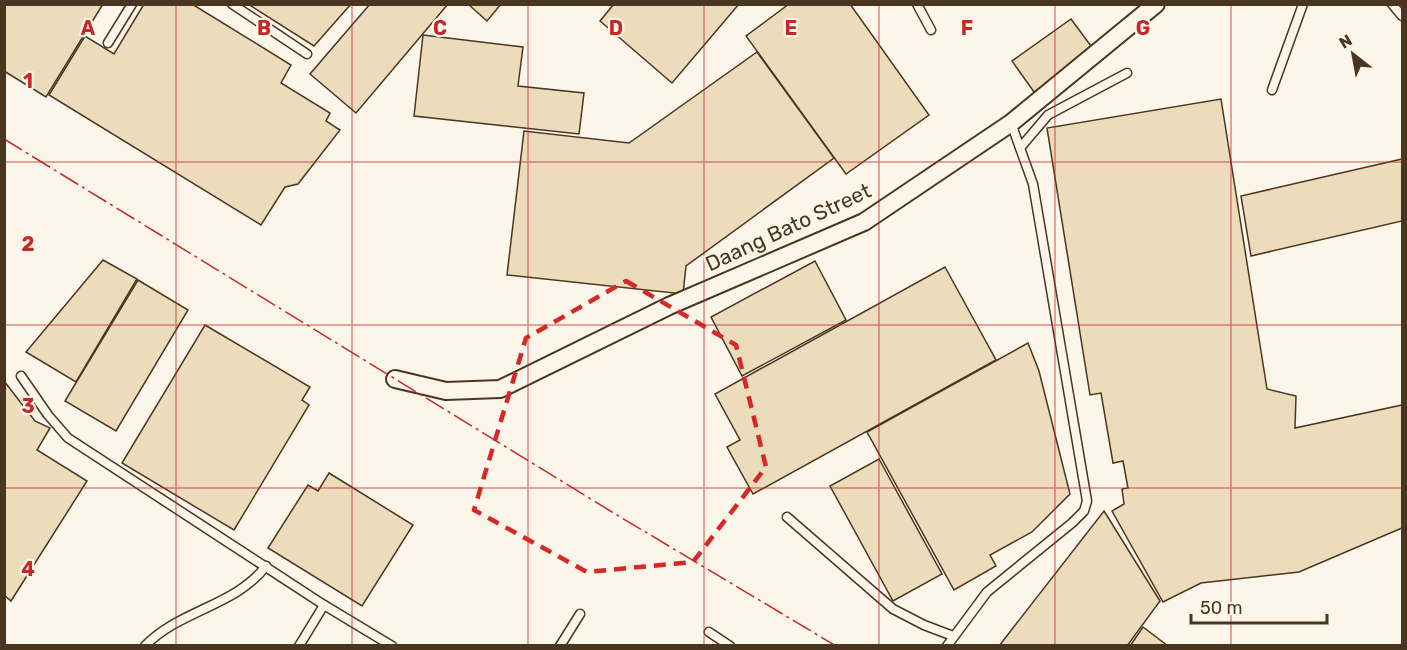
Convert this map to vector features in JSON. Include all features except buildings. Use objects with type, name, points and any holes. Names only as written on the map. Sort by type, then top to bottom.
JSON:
[{"type":"street","name":"Daang Bato Street","points":[[395,379],[446,390],[500,389],[669,306],[864,222],[1011,123],[1156,4]]},
{"type":"lane","points":[[108,43],[132,4]]},
{"type":"lane","points":[[232,4],[307,54]]},
{"type":"lane","points":[[916,4],[931,30]]},
{"type":"lane","points":[[1272,90],[1303,4]]},
{"type":"lane","points":[[1392,4],[1402,16]]},
{"type":"lane","points":[[1020,148],[1048,115],[1126,73]]},
{"type":"lane","points":[[947,645],[987,592],[1072,523],[1084,511],[1087,501],[1033,184],[1011,123]]},
{"type":"lane","points":[[21,376],[48,416],[68,438],[324,605],[392,645]]},
{"type":"lane","points":[[787,517],[893,609],[952,636]]},
{"type":"lane","points":[[145,645],[175,625],[247,587],[266,566]]},
{"type":"lane","points":[[299,645],[324,605]]},
{"type":"lane","points":[[560,645],[580,614]]},
{"type":"lane","points":[[709,632],[730,645]]},
{"type":"highlighted area","points":[[626,281],[736,345],[766,467],[693,562],[587,572],[474,510],[526,338]]},
{"type":"power","points":[[4,139],[612,512],[836,646]]}]
